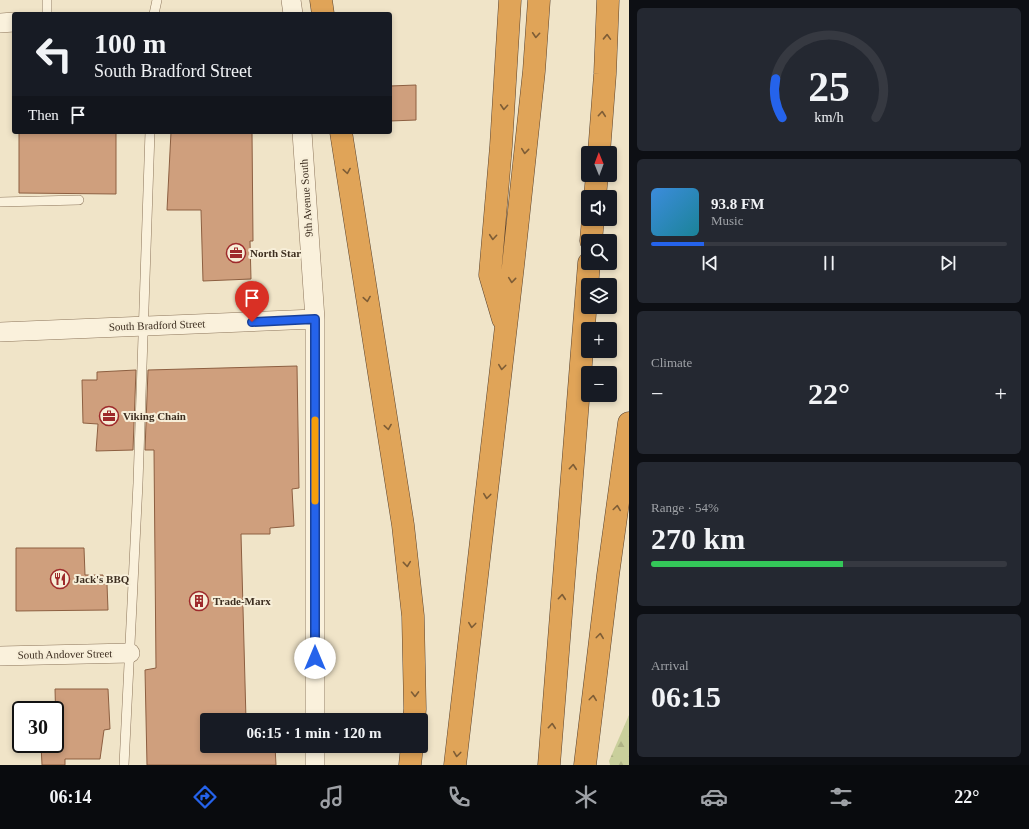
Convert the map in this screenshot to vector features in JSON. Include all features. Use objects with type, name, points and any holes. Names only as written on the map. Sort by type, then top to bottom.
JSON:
[{"type":"highway","points":[[321,0],[323,12]]},
{"type":"highway","points":[[506,328],[490,275],[507,68],[510,0]]},
{"type":"highway","points":[[455,765],[506,328],[534,71],[538,0]]},
{"type":"highway","points":[[600,146],[605,74],[608,0]]},
{"type":"highway","points":[[341,134],[403,525],[413,616],[415,713]]},
{"type":"highway","points":[[549,765],[588,270]]},
{"type":"highway","points":[[585,765],[608,575],[629,423]]},
{"type":"highway","points":[[410,765],[411,753]]},
{"type":"street","points":[[291,0],[293,12]]},
{"type":"street","points":[[0,23],[12,22]]},
{"type":"street","name":"9th Avenue South","points":[[302,134],[315,319],[315,713]]},
{"type":"street","name":"South Bradford Street","points":[[0,332],[315,319]]},
{"type":"street","name":"South Andover Street","points":[[0,656],[130,653]]},
{"type":"street","points":[[315,753],[315,765]]},
{"type":"lane","points":[[47,0],[47,12]]},
{"type":"lane","points":[[154,12],[157,0]]},
{"type":"lane","points":[[124,765],[144,326],[150,134]]},
{"type":"lane","points":[[0,202],[79,200]]},
{"type":"green space","points":[[629,715],[629,765],[610,765],[609,761]]},
{"type":"building","points":[[416,85],[416,120],[392,121],[392,86]]},
{"type":"building","points":[[19,134],[116,134],[116,194],[19,193]]},
{"type":"building","points":[[171,134],[252,134],[253,241],[250,241],[251,279],[203,281],[201,210],[167,210]]},
{"type":"building","name":"Trade-Marx","points":[[297,366],[299,488],[292,489],[294,526],[270,528],[270,534],[241,534],[246,713],[200,713],[200,753],[275,753],[276,765],[147,765],[145,670],[156,668],[154,450],[145,450],[148,370]]},
{"type":"building","name":"Viking Chain","points":[[136,370],[133,450],[96,451],[98,424],[83,423],[82,380],[97,380],[97,372]]},
{"type":"building","name":"Jack's BBQ","points":[[16,548],[84,548],[85,575],[103,575],[103,584],[107,584],[108,610],[16,611]]},
{"type":"building","points":[[55,689],[108,689],[110,729],[104,730],[100,759],[65,759],[65,765],[42,765],[41,753],[64,753],[64,701],[55,701]]},
{"type":"slow traffic","points":[[315,420],[315,501]]},
{"type":"place","name":"North Star","points":[[236,253]]},
{"type":"place","name":"Viking Chain","points":[[109,416]]},
{"type":"place","name":"Jack's BBQ","points":[[60,579]]},
{"type":"place","name":"Trade-Marx","points":[[199,601]]},
{"type":"route","points":[[252,322],[315,319],[315,658]]}]
